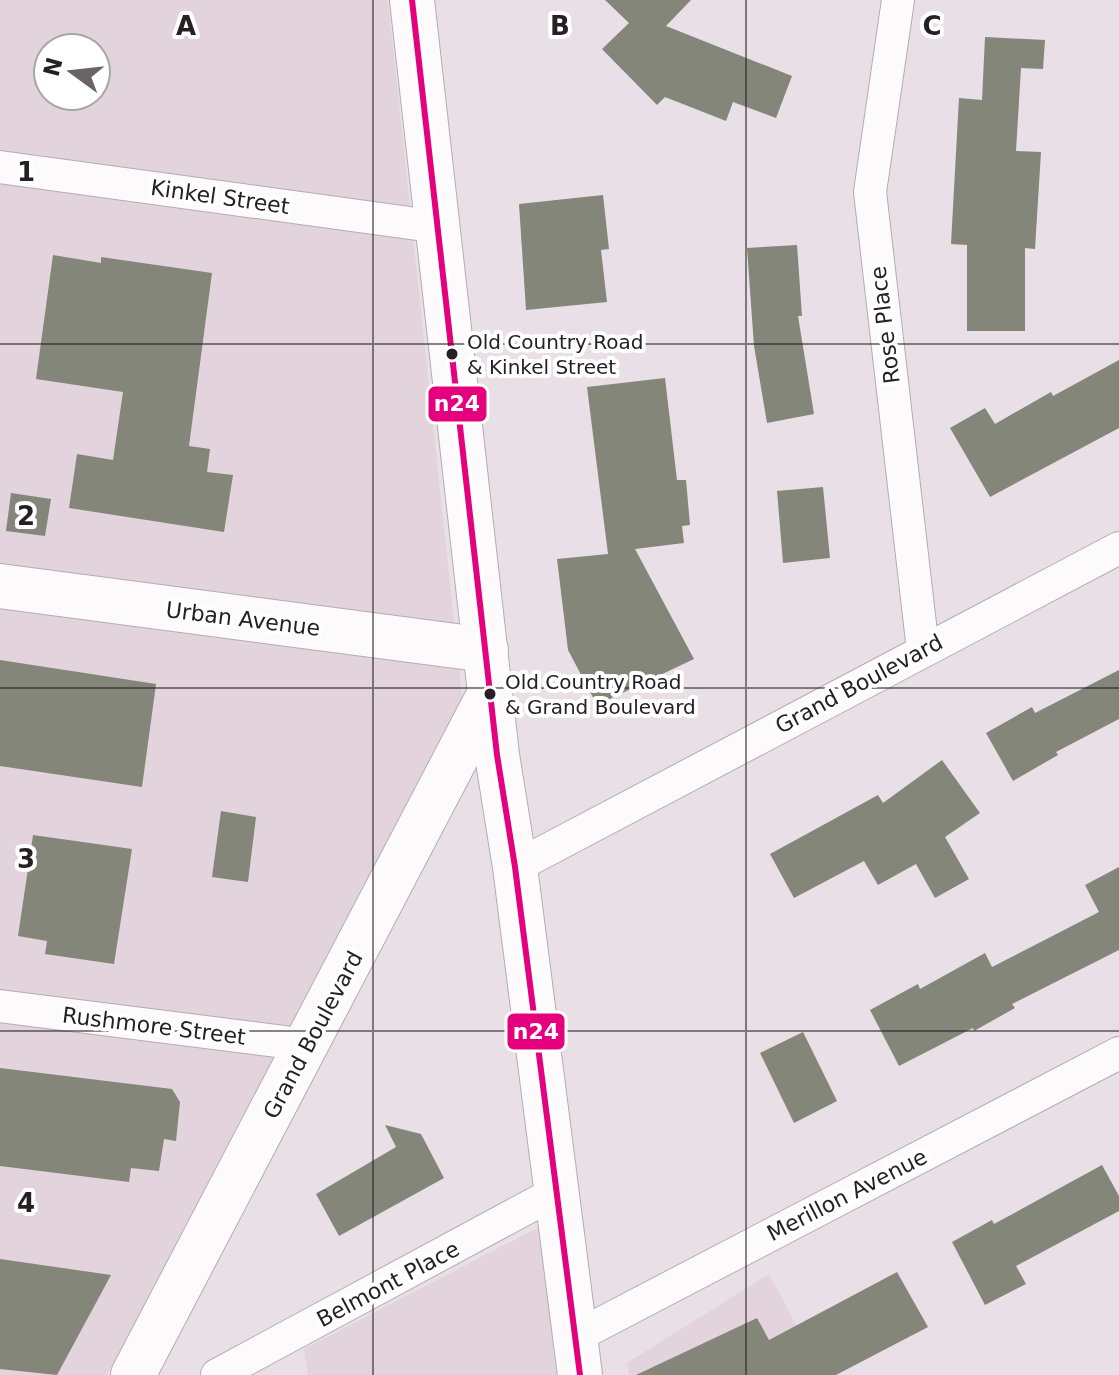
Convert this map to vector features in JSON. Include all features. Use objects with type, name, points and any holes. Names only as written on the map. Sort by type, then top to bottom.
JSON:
[{"type":"main road","points":[[412,0],[490,693],[578,1356]]},
{"type":"main road","name":"Urban Avenue","points":[[0,586],[486,650]]},
{"type":"main road","name":"Grand Boulevard","points":[[133,1375],[490,693]]},
{"type":"street","name":"Rose Place","points":[[898,0],[870,192],[923,650]]},
{"type":"street","name":"Kinkel Street","points":[[0,167],[439,227]]},
{"type":"street","name":"Grand Boulevard","points":[[515,867],[1119,548]]},
{"type":"street","name":"Rushmore Street","points":[[0,1006],[308,1045]]},
{"type":"street","name":"Merillon Avenue","points":[[578,1356],[1119,1053]]},
{"type":"street","name":"Belmont Place","points":[[217,1375],[558,1191]]},
{"type":"shaded area","points":[[0,0],[388,0],[462,698],[107,1375],[0,1375]]},
{"type":"shaded area","points":[[541,1226],[556,1375],[308,1375],[304,1349]]},
{"type":"shaded area","points":[[769,1274],[823,1375],[629,1375],[627,1363]]},
{"type":"building","points":[[605,0],[691,0],[666,26],[792,76],[776,118],[733,102],[726,121],[665,97],[657,105],[602,49],[629,23]]},
{"type":"building","points":[[985,37],[1045,40],[1043,69],[1021,68],[1016,151],[1041,152],[1035,249],[1025,248],[1025,331],[967,331],[967,245],[951,244],[959,98],[982,100]]},
{"type":"building","points":[[603,195],[609,249],[601,250],[607,302],[526,310],[519,204]]},
{"type":"building","points":[[797,245],[802,316],[798,316],[814,414],[767,423],[754,346],[747,248]]},
{"type":"building","points":[[53,255],[101,263],[101,257],[212,273],[189,446],[210,449],[207,472],[233,475],[224,532],[69,508],[77,454],[113,460],[123,392],[36,379]]},
{"type":"building","points":[[1119,360],[1119,428],[990,497],[950,428],[985,408],[995,424],[1051,392],[1053,396]]},
{"type":"building","points":[[665,378],[677,480],[686,480],[690,525],[682,526],[684,543],[635,549],[694,659],[597,705],[568,650],[557,559],[608,554],[587,387]]},
{"type":"building","points":[[823,487],[830,558],[783,563],[777,491]]},
{"type":"building","points":[[11,493],[51,499],[45,536],[6,531]]},
{"type":"building","points":[[0,660],[156,684],[142,787],[0,766]]},
{"type":"building","points":[[1119,670],[1119,719],[1056,752],[1058,755],[1013,781],[986,733],[1032,707],[1035,713]]},
{"type":"building","points":[[942,760],[980,813],[945,837],[969,879],[935,898],[916,864],[878,885],[864,861],[794,898],[770,854],[878,795],[883,803]]},
{"type":"building","points":[[221,811],[256,817],[248,882],[212,877]]},
{"type":"building","points":[[33,835],[132,849],[114,964],[45,954],[47,941],[18,936]]},
{"type":"building","points":[[1119,867],[1119,950],[1012,1004],[1015,1008],[974,1031],[973,1028],[899,1066],[870,1010],[918,984],[920,989],[985,953],[992,967],[1099,912],[1085,885]]},
{"type":"building","points":[[803,1032],[837,1101],[794,1123],[760,1053]]},
{"type":"building","points":[[0,1068],[172,1089],[180,1102],[176,1141],[164,1139],[159,1171],[131,1168],[129,1182],[0,1166]]},
{"type":"building","points":[[385,1125],[421,1134],[444,1178],[339,1236],[316,1194],[396,1147]]},
{"type":"building","points":[[1102,1165],[1119,1196],[1119,1211],[1016,1266],[1026,1284],[985,1305],[952,1242],[992,1220],[994,1224]]},
{"type":"building","points":[[0,1259],[111,1275],[57,1375],[0,1369]]},
{"type":"building","points":[[897,1272],[928,1327],[836,1375],[636,1375],[757,1318],[769,1340]]},
{"type":"transit line","name":"n24","points":[[412,0],[497,755],[515,867],[580,1375]]},
{"type":"place","name":"Old Country Road & Kinkel Street","points":[[452,354]]},
{"type":"place","name":"Old Country Road & Grand Boulevard","points":[[490,694]]}]
